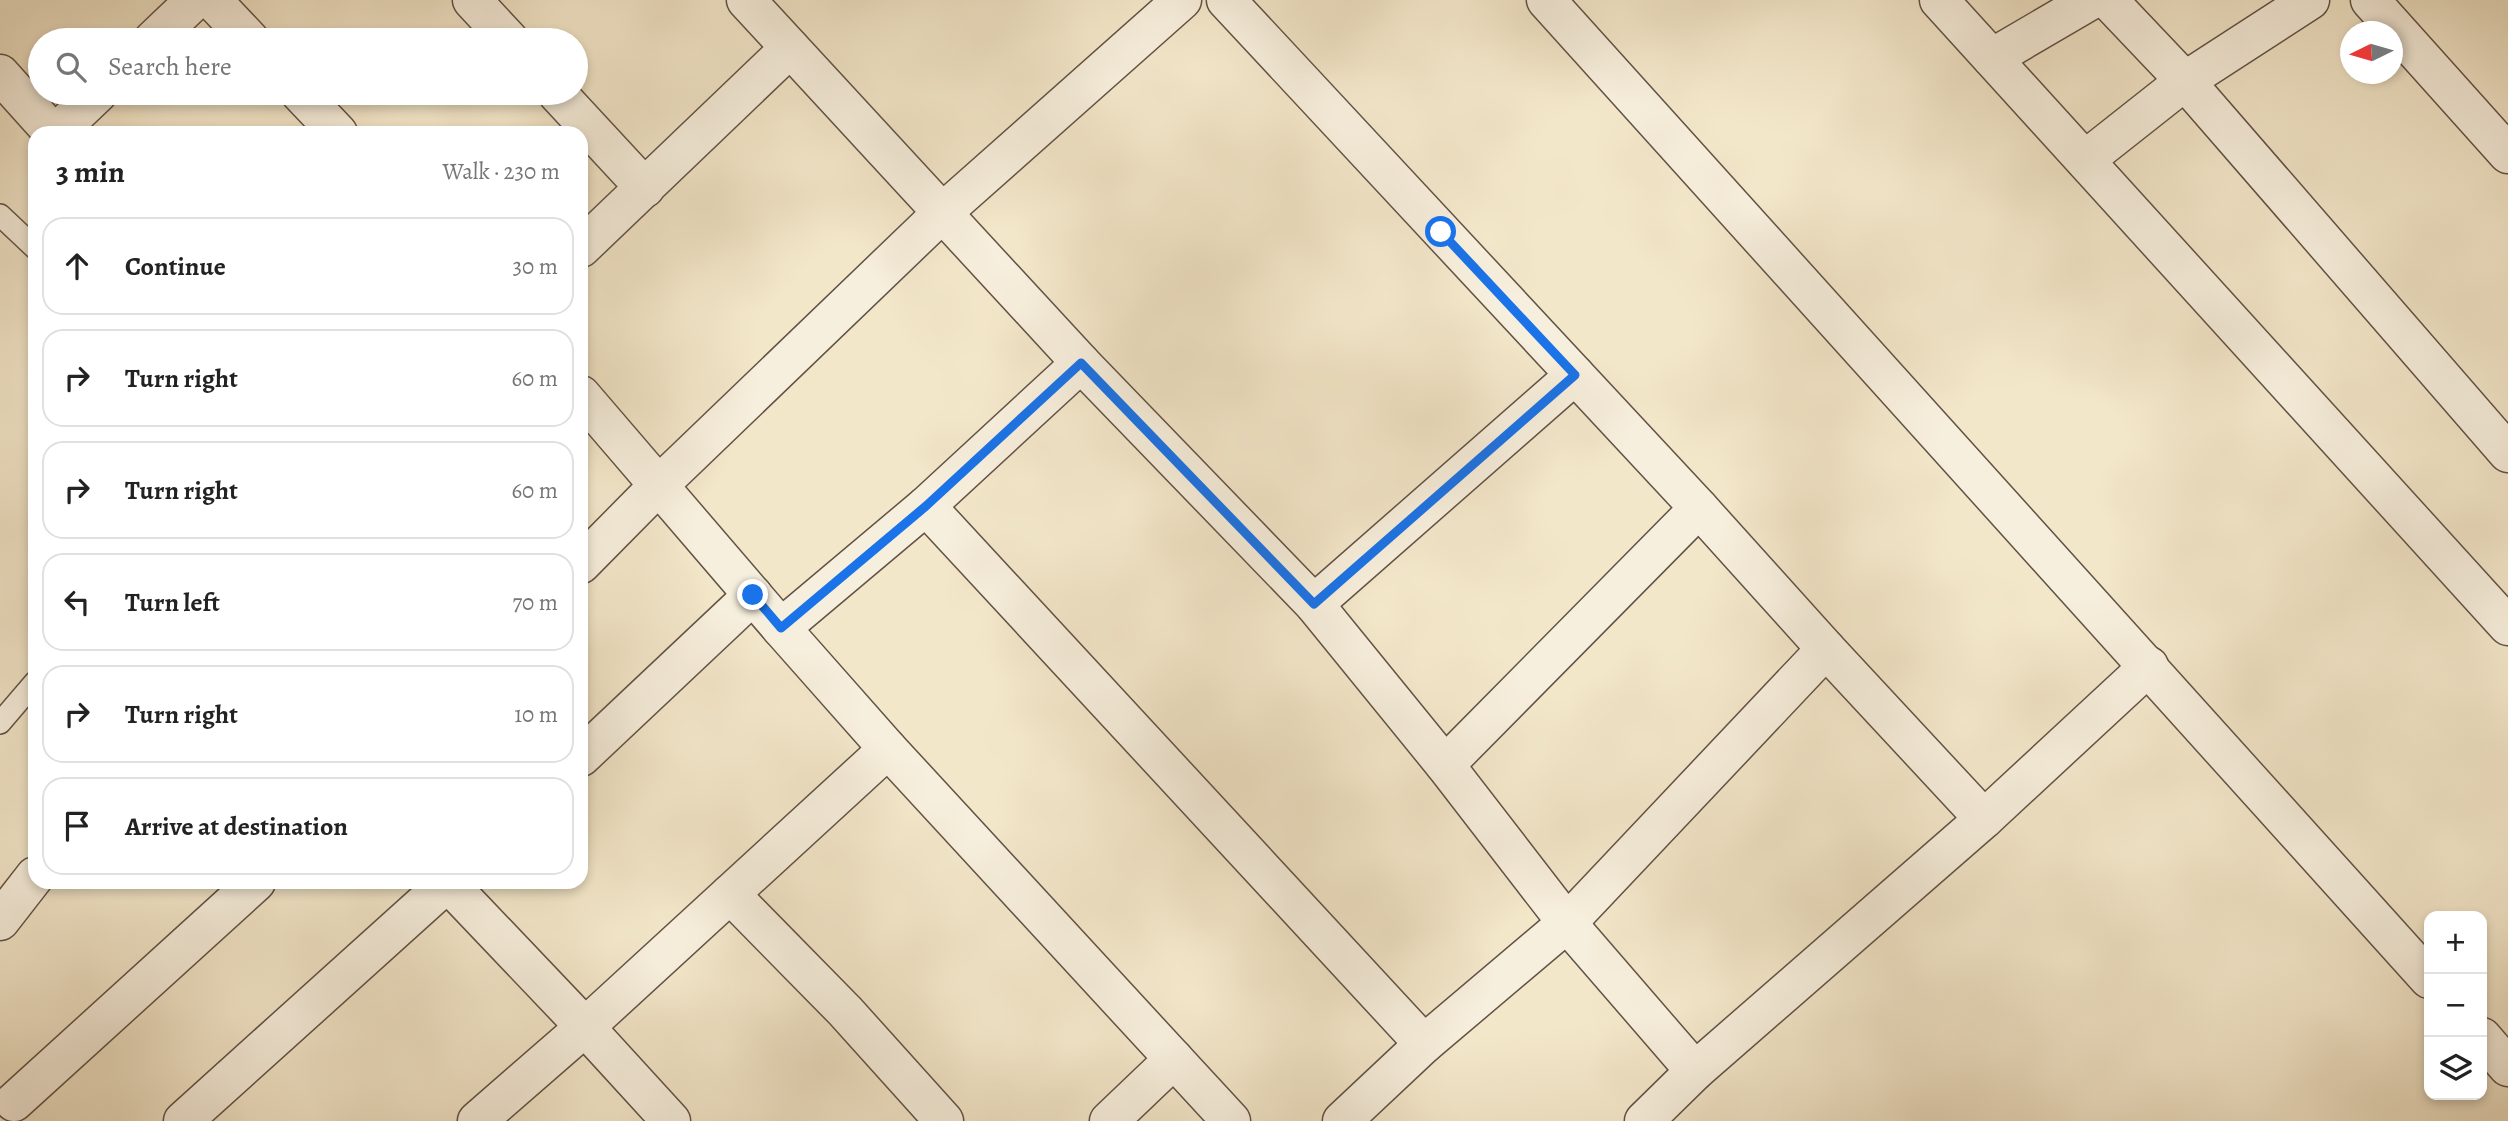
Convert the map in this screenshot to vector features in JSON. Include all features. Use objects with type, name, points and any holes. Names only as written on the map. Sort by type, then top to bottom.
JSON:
[{"type":"street","points":[[166,28],[195,0]]},
{"type":"street","points":[[212,0],[239,28]]},
{"type":"street","points":[[472,0],[498,28]]},
{"type":"street","points":[[746,0],[1081,363],[1314,604],[1445,765],[1567,923],[1695,1071]]},
{"type":"street","points":[[588,557],[659,485],[942,213],[1182,0]]},
{"type":"street","points":[[1226,0],[1984,819]]},
{"type":"street","points":[[1546,0],[2150,666],[2425,974]]},
{"type":"street","points":[[1939,0],[2508,626]]},
{"type":"street","points":[[1992,58],[2091,0]]},
{"type":"street","points":[[2108,0],[2185,81],[2508,453]]},
{"type":"street","points":[[2085,160],[2185,81],[2311,0]]},
{"type":"street","points":[[2370,0],[2508,154]]},
{"type":"street","points":[[588,241],[790,48]]},
{"type":"street","points":[[0,74],[28,105]]},
{"type":"street","points":[[28,105],[48,126]]},
{"type":"street","points":[[62,126],[85,105]]},
{"type":"street","points":[[311,105],[331,126]]},
{"type":"street","points":[[569,105],[645,188]]},
{"type":"street","points":[[781,628],[926,506],[1081,363]]},
{"type":"street","points":[[1314,604],[1575,375]]},
{"type":"street","points":[[588,403],[888,749],[1231,1121]]},
{"type":"street","points":[[926,506],[1424,1044]]},
{"type":"street","points":[[1445,765],[1699,508]]},
{"type":"street","points":[[588,750],[753,595]]},
{"type":"street","points":[[1342,1121],[1424,1044],[1567,923],[1826,649]]},
{"type":"street","points":[[1644,1121],[1695,1071],[1984,819],[2150,666]]},
{"type":"street","points":[[477,1121],[585,1027],[888,749]]},
{"type":"street","points":[[0,921],[28,885]]},
{"type":"street","points":[[16,1104],[248,889]]},
{"type":"street","points":[[183,1121],[439,889]]},
{"type":"street","points":[[454,889],[670,1121]]},
{"type":"street","points":[[730,894],[845,1011],[944,1121]]},
{"type":"street","points":[[2487,1043],[2508,1067]]},
{"type":"street","points":[[1109,1121],[1174,1059]]},
{"type":"lane","points":[[0,215],[28,241]]},
{"type":"lane","points":[[0,723],[28,690]]},
{"type":"route","points":[[753,595],[781,628],[926,506],[1081,363],[1314,604],[1575,375],[1441,232]]}]
